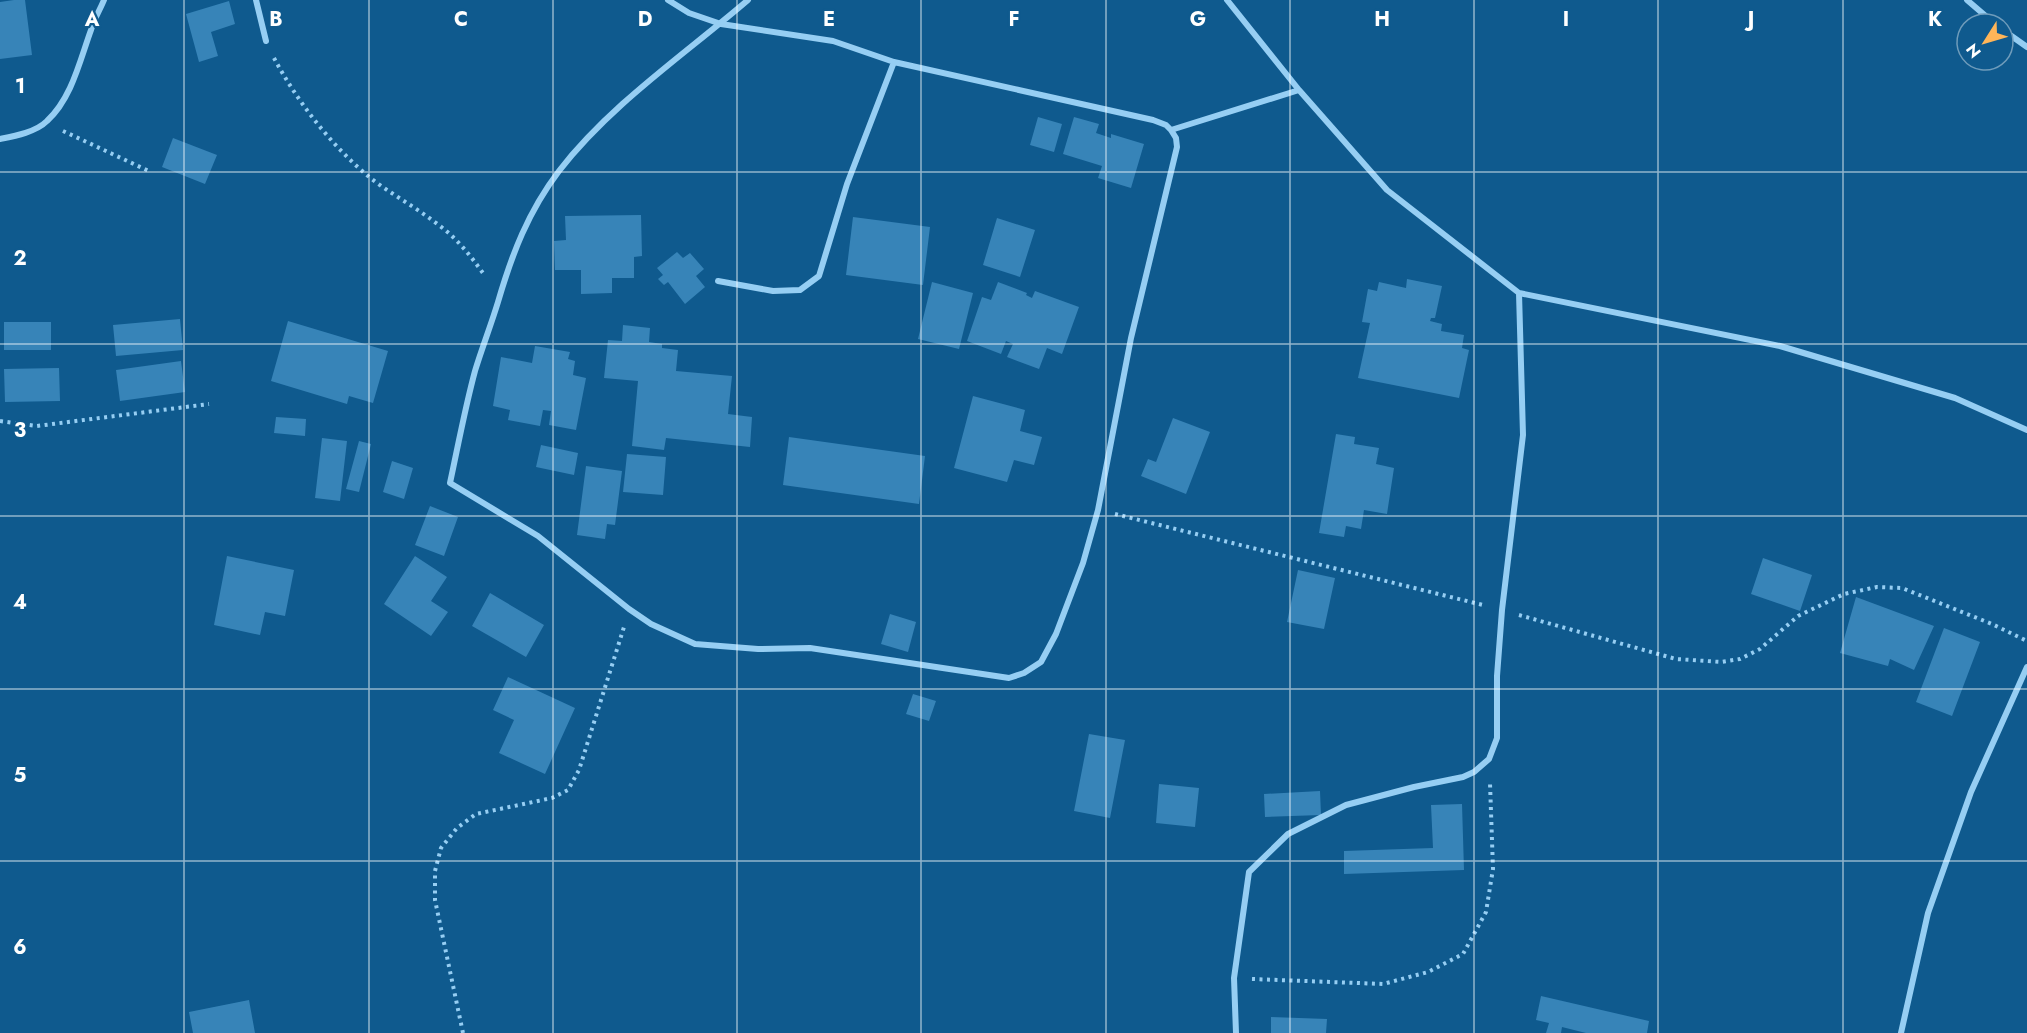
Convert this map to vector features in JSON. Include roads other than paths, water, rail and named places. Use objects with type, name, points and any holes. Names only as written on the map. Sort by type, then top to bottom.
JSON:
[{"type":"street","points":[[0,139],[19,135],[46,123],[60,105],[104,0]]},
{"type":"street","points":[[256,0],[266,41]]},
{"type":"street","points":[[668,0],[689,13],[721,24],[833,41],[894,62],[1153,120],[1166,125],[1176,138],[1177,147],[1131,338],[1098,510],[1083,562],[1056,634],[1041,662],[1024,673],[1009,678],[810,648],[758,649],[694,644],[651,624],[538,536],[450,483],[475,372],[504,277],[519,238],[537,204],[559,171],[590,136],[637,93],[721,24],[748,0]]},
{"type":"street","points":[[1227,0],[1299,90],[1387,190],[1519,293],[1780,346],[1955,398],[2027,430]]},
{"type":"street","points":[[1967,0],[1981,12]]},
{"type":"street","points":[[718,280],[773,291],[800,290],[819,276],[847,184],[894,62]]},
{"type":"street","points":[[1171,130],[1299,90]]},
{"type":"street","points":[[1236,1033],[1234,978],[1249,872],[1288,834],[1346,805],[1463,777],[1474,772],[1489,759],[1497,738],[1497,675],[1502,610],[1523,435],[1519,293]]},
{"type":"street","points":[[1901,1033],[1928,913],[1971,792],[2027,667]]}]
